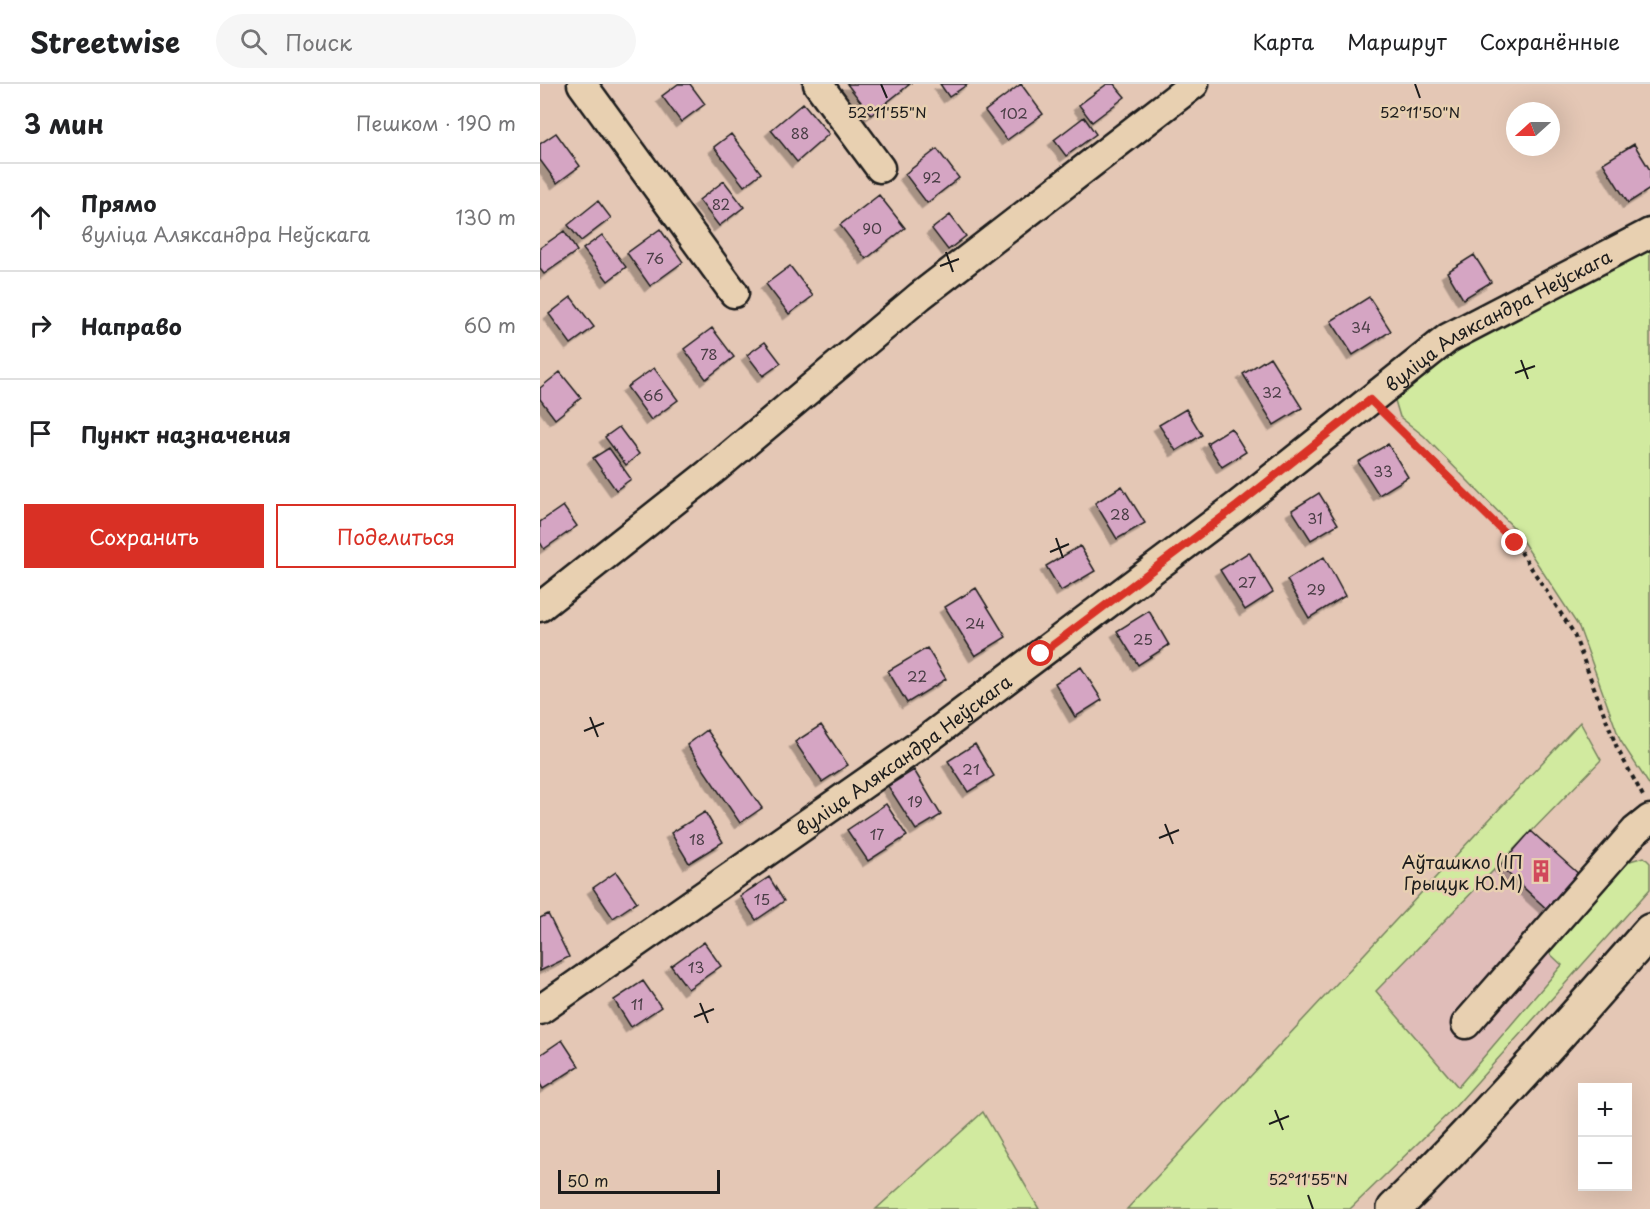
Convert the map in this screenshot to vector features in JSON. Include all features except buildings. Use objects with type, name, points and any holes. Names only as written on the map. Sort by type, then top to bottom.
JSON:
[{"type":"highway","points":[[1394,1209],[1563,1031],[1650,931]]},
{"type":"street","points":[[582,84],[734,293]]},
{"type":"street","points":[[818,84],[880,168]]},
{"type":"street","points":[[540,607],[717,467],[920,296],[1194,84]]},
{"type":"street","name":"вуліца Аляксандра Неўскага","points":[[540,1010],[918,746],[1237,506],[1448,338],[1650,233]]},
{"type":"street","points":[[1466,1024],[1635,831],[1647,810]]},
{"type":"path","points":[[1370,400],[1515,543],[1573,632],[1617,748],[1647,810]]},
{"type":"shaded area","points":[[1531,831],[1582,877],[1547,952],[1562,964],[1457,1087],[1376,990]]},
{"type":"green space","points":[[1650,250],[1650,786],[1620,740],[1579,627],[1514,528],[1424,436],[1400,417],[1394,397],[1466,345]]},
{"type":"green space","points":[[1580,722],[1601,760],[1376,991],[1458,1087],[1562,965],[1547,951],[1598,893],[1630,861],[1644,857],[1650,863],[1650,889],[1453,1109],[1350,1209],[1127,1209]]},
{"type":"green space","points":[[983,1112],[1039,1209],[876,1209]]},
{"type":"place","name":"Аўташкло (ІП Грыцук Ю.М)","points":[[1541,871]]},
{"type":"route","points":[[1041,654],[1237,506],[1370,400],[1515,543]]}]
